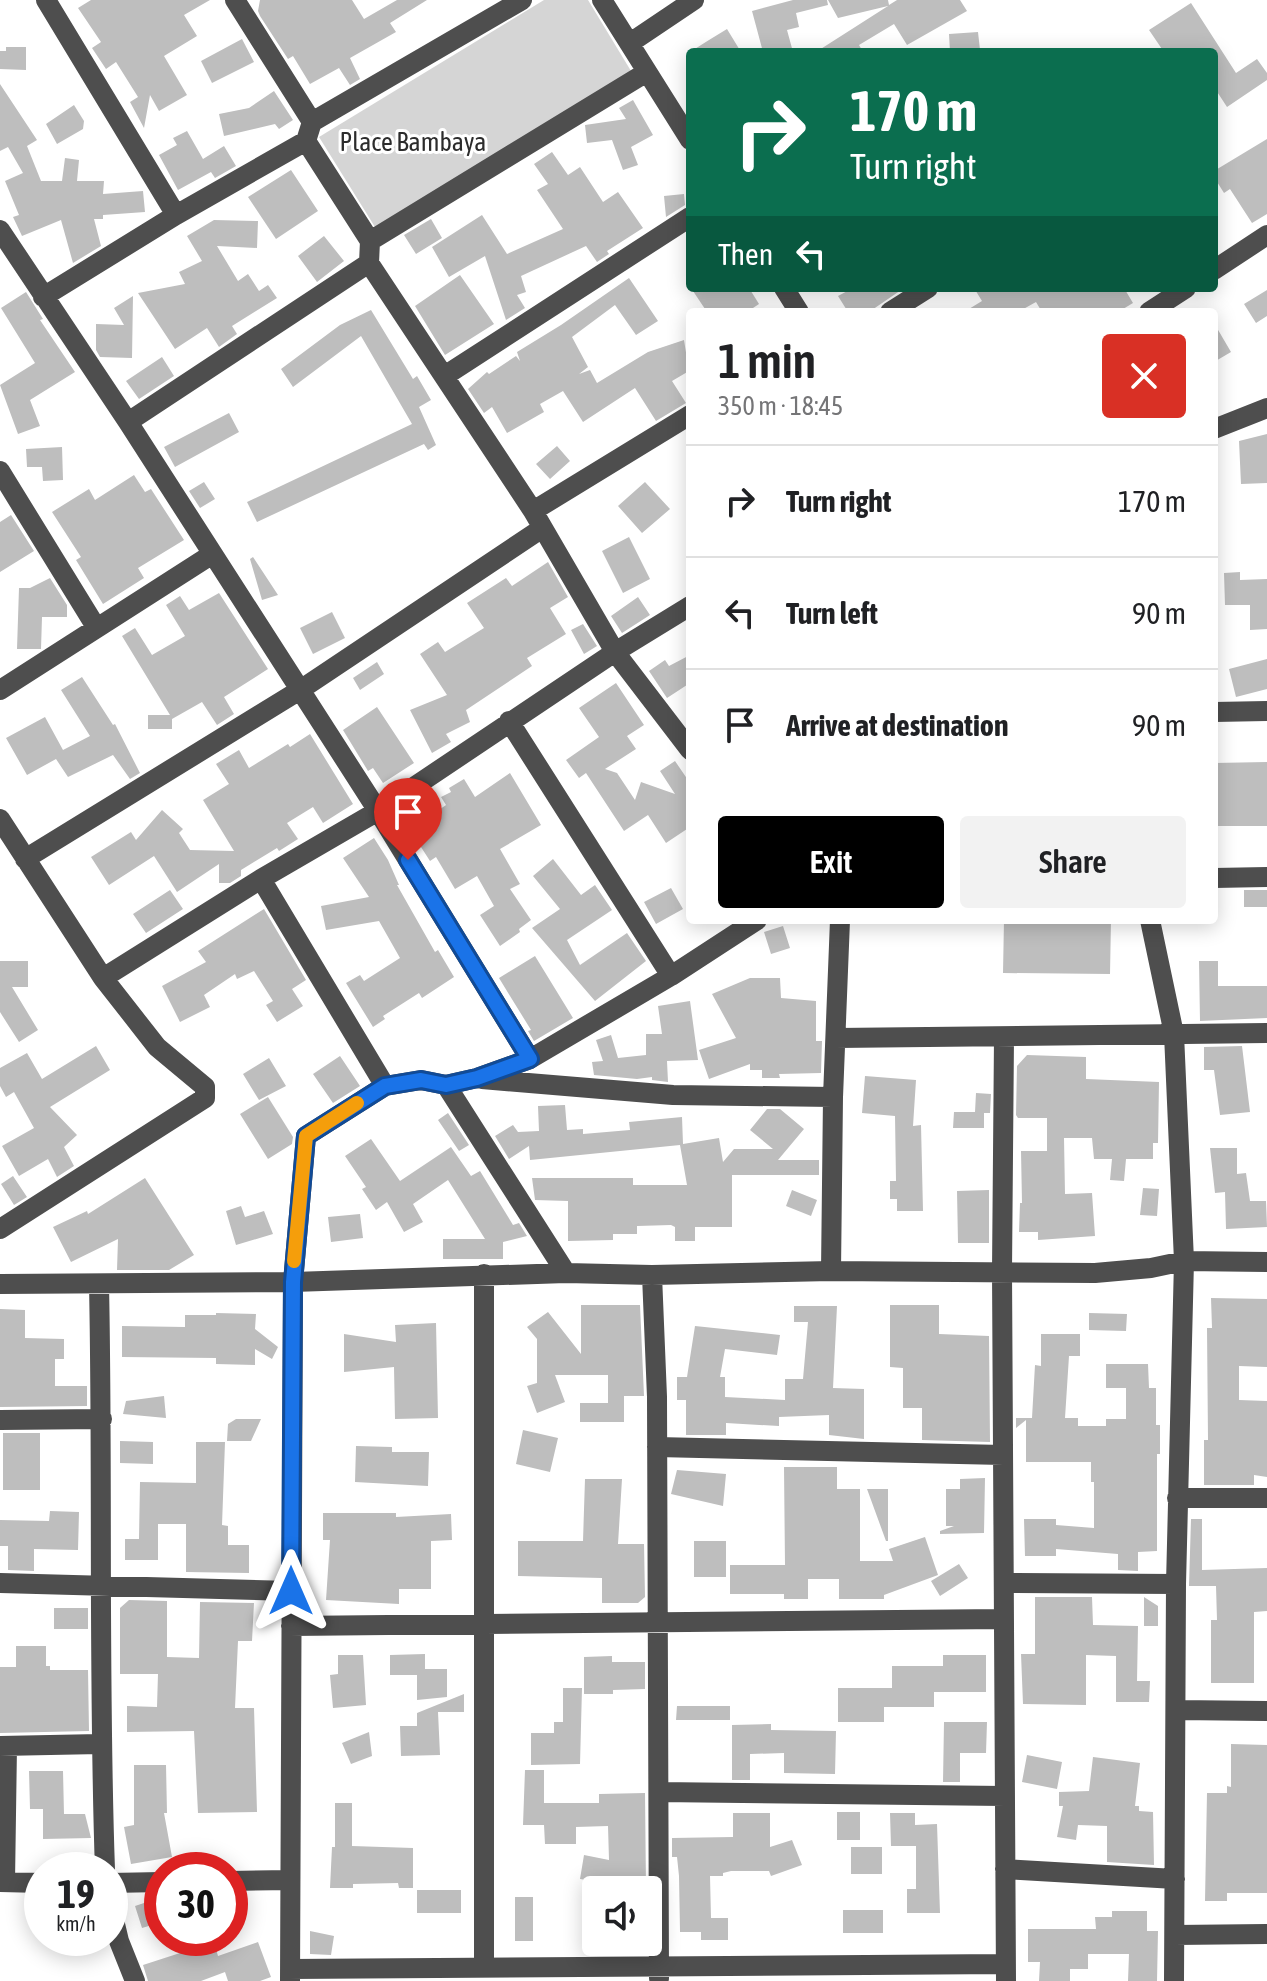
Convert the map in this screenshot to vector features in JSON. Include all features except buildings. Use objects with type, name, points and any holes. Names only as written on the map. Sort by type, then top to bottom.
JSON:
[{"type":"street","points":[[46,0],[176,215]]},
{"type":"street","points":[[235,0],[370,241],[369,263],[446,375],[615,652],[686,745]]},
{"type":"street","points":[[43,297],[522,0]]},
{"type":"street","points":[[602,0],[686,134]]},
{"type":"street","points":[[630,43],[694,0]]},
{"type":"street","points":[[370,241],[647,72]]},
{"type":"street","points":[[446,375],[686,220]]},
{"type":"street","points":[[0,230],[128,422],[378,811],[530,1059]]},
{"type":"street","points":[[1218,267],[1267,235]]},
{"type":"street","points":[[128,422],[369,263]]},
{"type":"street","points":[[896,308],[922,292]]},
{"type":"street","points":[[1155,308],[1180,292]]},
{"type":"street","points":[[1218,427],[1267,408]]},
{"type":"street","points":[[25,859],[300,690],[686,418]]},
{"type":"street","points":[[0,471],[96,627]]},
{"type":"street","points":[[0,690],[211,555]]},
{"type":"street","points":[[103,978],[261,879],[378,811],[509,721],[686,608]]},
{"type":"street","points":[[1218,712],[1267,711]]},
{"type":"street","points":[[509,721],[671,976]]},
{"type":"street","points":[[0,819],[103,978],[157,1047],[205,1087],[205,1098],[0,1229]]},
{"type":"street","points":[[1218,878],[1267,877]]},
{"type":"street","points":[[261,879],[385,1086]]},
{"type":"street","points":[[751,924],[671,976],[530,1059],[477,1078],[446,1085],[421,1080],[385,1086],[306,1136],[293,1282],[290,1975],[484,1967],[659,1974],[1006,1973],[1002,1271],[1004,1037]]},
{"type":"street","points":[[831,1271],[833,1097],[840,924]]},
{"type":"street","points":[[1151,924],[1174,1034],[1184,1261],[1177,1498],[1174,1981]]},
{"type":"street","points":[[837,1038],[1267,1033]]},
{"type":"street","points":[[477,1078],[673,1095],[833,1097]]},
{"type":"street","points":[[446,1085],[566,1273]]},
{"type":"street","points":[[0,1284],[293,1282],[566,1273],[1095,1273],[1151,1268],[1184,1261],[1267,1262]]},
{"type":"street","points":[[484,1274],[484,1967]]},
{"type":"street","points":[[652,1275],[657,1447],[659,1974]]},
{"type":"street","points":[[99,1284],[102,1419],[100,1744],[104,1852]]},
{"type":"street","points":[[0,1420],[102,1419]]},
{"type":"street","points":[[657,1447],[1003,1455]]},
{"type":"street","points":[[1177,1498],[1267,1498]]},
{"type":"street","points":[[0,1583],[291,1591]]},
{"type":"street","points":[[1004,1583],[1176,1584]]},
{"type":"street","points":[[291,1626],[1003,1619]]},
{"type":"street","points":[[1177,1710],[1267,1711]]},
{"type":"street","points":[[24,1883],[2,1882],[4,1746],[100,1744]]},
{"type":"street","points":[[659,1792],[1004,1796]]},
{"type":"street","points":[[1005,1869],[1175,1879]]},
{"type":"street","points":[[248,1881],[290,1880]]},
{"type":"street","points":[[1175,1935],[1267,1934]]},
{"type":"street","points":[[125,1956],[135,1981]]},
{"type":"green space","name":"Place Bambaya","points":[[544,0],[588,0],[631,71],[375,227],[319,137]]},
{"type":"slow traffic","points":[[294,1261],[306,1136],[357,1103]]},
{"type":"route","points":[[291,1591],[293,1282],[306,1136],[385,1086],[421,1080],[446,1085],[477,1078],[530,1059],[408,860]]}]
